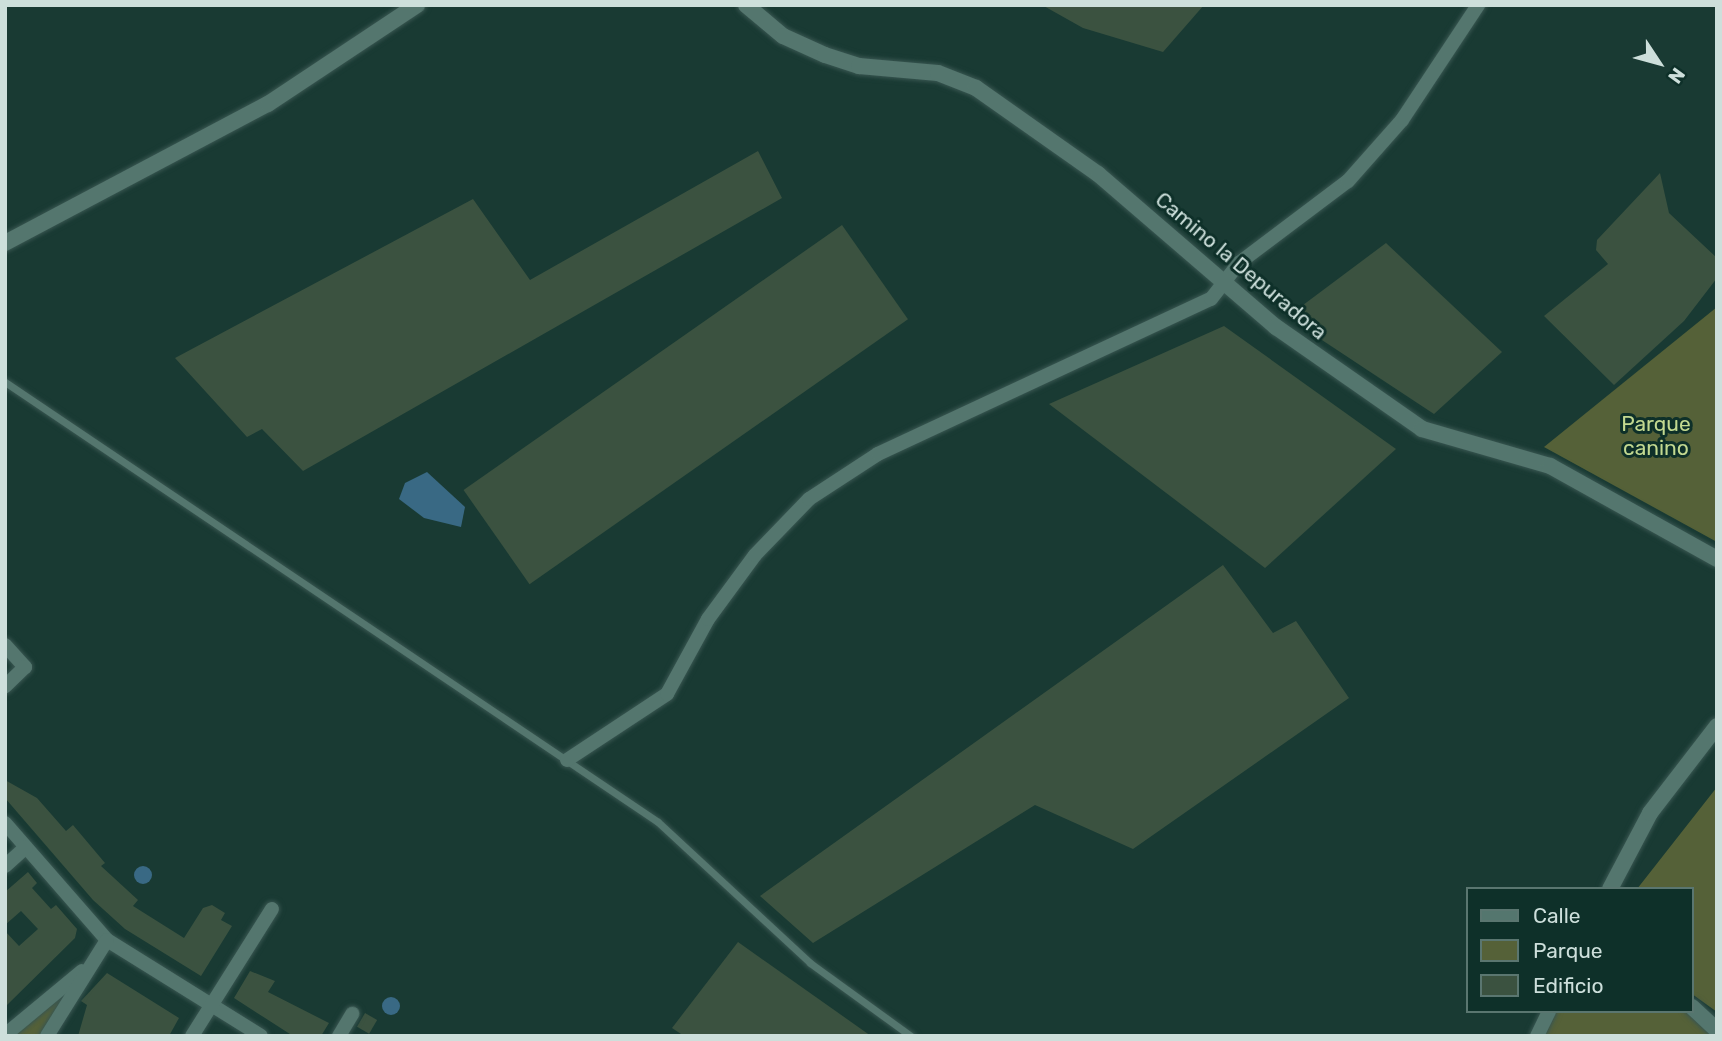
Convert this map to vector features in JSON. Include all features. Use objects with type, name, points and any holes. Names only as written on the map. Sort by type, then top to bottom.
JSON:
[{"type":"street","points":[[5,243],[268,104],[417,5]]},
{"type":"street","name":"Camino la Depuradora","points":[[746,5],[783,36],[825,55],[859,66],[938,73],[976,88],[1098,174],[1276,327],[1422,429],[1550,466],[1717,559]]},
{"type":"street","points":[[567,760],[667,694],[739,576],[809,499],[878,454],[1211,299],[1238,263],[1348,181],[1402,120],[1478,5]]},
{"type":"street","points":[[5,645],[25,667],[5,685]]},
{"type":"street","points":[[1611,887],[1650,814],[1717,726]]},
{"type":"street","points":[[5,823],[107,940],[261,1036]]},
{"type":"street","points":[[5,866],[26,847]]},
{"type":"street","points":[[192,1036],[272,909]]},
{"type":"street","points":[[47,1036],[107,940]]},
{"type":"street","points":[[5,1035],[91,964]]},
{"type":"street","points":[[1694,1009],[1717,1030]]},
{"type":"street","points":[[1537,1036],[1548,1013]]},
{"type":"street","points":[[339,1036],[352,1014]]},
{"type":"lane","points":[[5,382],[658,822],[810,963],[911,1036]]},
{"type":"green space","name":"Parque canino","points":[[1717,307],[1717,542],[1544,447]]},
{"type":"green space","points":[[1717,787],[1717,1012],[1694,995],[1694,887],[1639,887]]},
{"type":"green space","points":[[91,964],[47,1036],[5,1036]]},
{"type":"green space","points":[[1551,1013],[1694,1013],[1717,1036],[1541,1036]]},
{"type":"water","points":[[427,472],[465,507],[461,527],[424,518],[399,499],[405,483]]},
{"type":"water","points":[[143,866],[149,869],[152,875],[149,881],[143,884],[137,881],[134,875],[137,869]]},
{"type":"water","points":[[391,997],[397,1000],[400,1006],[397,1012],[391,1015],[385,1012],[382,1006],[385,1000]]},
{"type":"building","points":[[1042,5],[1204,5],[1163,52],[1083,28]]},
{"type":"building","points":[[758,151],[782,198],[303,471],[262,429],[247,437],[175,358],[473,199],[530,280]]},
{"type":"building","points":[[1660,173],[1669,213],[1717,258],[1717,278],[1684,321],[1614,385],[1544,316],[1608,264],[1596,250],[1597,240]]},
{"type":"building","points":[[842,225],[908,319],[530,584],[464,490]]},
{"type":"building","points":[[1386,243],[1502,352],[1434,414],[1287,317]]},
{"type":"building","points":[[1224,326],[1396,449],[1265,568],[1049,404]]},
{"type":"building","points":[[1223,565],[1273,633],[1296,621],[1349,698],[1133,849],[1035,805],[813,943],[760,896]]},
{"type":"building","points":[[5,780],[37,798],[66,831],[73,825],[105,863],[101,866],[138,900],[133,906],[184,938],[203,908],[212,905],[225,913],[221,920],[232,926],[201,976],[125,929],[93,900],[5,798]]},
{"type":"building","points":[[28,872],[37,883],[32,888],[51,909],[56,905],[77,929],[75,938],[5,1007],[5,931],[19,946],[38,929],[21,911],[5,925],[5,892]]},
{"type":"building","points":[[738,942],[871,1036],[684,1036],[672,1028]]},
{"type":"building","points":[[250,971],[275,981],[268,992],[329,1023],[321,1036],[293,1036],[234,998]]},
{"type":"building","points":[[107,973],[179,1018],[169,1036],[78,1036],[87,1005],[81,1001]]},
{"type":"building","points":[[365,1013],[377,1020],[369,1034],[357,1027]]}]
